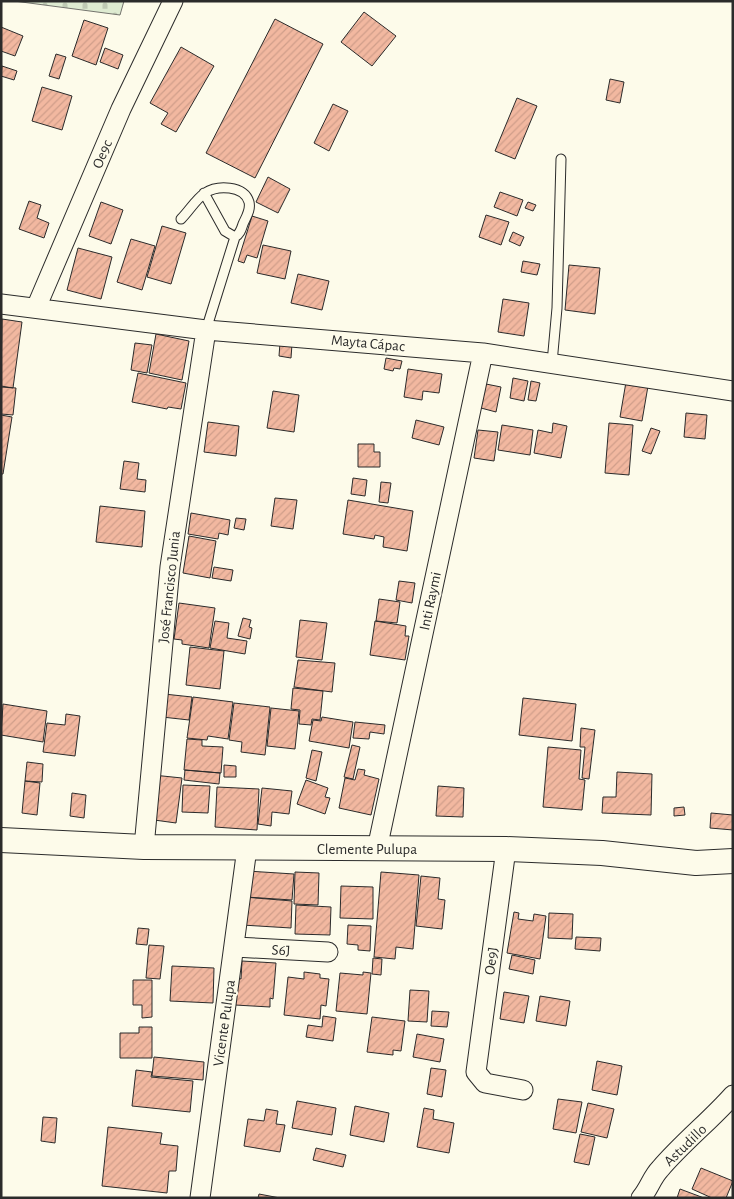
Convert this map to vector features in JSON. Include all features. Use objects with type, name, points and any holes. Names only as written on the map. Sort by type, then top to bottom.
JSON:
[{"type":"street","name":"Oe9c","points":[[36,308],[121,109],[173,1]]},
{"type":"street","name":"Mayta Cápac","points":[[1,304],[206,330],[483,353],[733,391]]},
{"type":"street","name":"José Francisco Junia","points":[[144,847],[170,567],[206,330]]},
{"type":"street","name":"Inti Raymi","points":[[377,849],[483,353]]},
{"type":"street","name":"Clemente Pulupa","points":[[1,840],[144,847],[506,849],[602,853],[696,863],[733,861]]},
{"type":"street","name":"Vicente Pulupa","points":[[200,1198],[247,848]]},
{"type":"street","name":"Oe9J","points":[[506,849],[476,1072],[485,1083],[523,1090]]},
{"type":"street","name":"S6J","points":[[235,946],[328,952]]},
{"type":"street","name":"Astudillo","points":[[641,1198],[658,1171],[694,1132],[714,1117],[733,1095]]},
{"type":"lane","points":[[552,363],[557,308],[561,159]]},
{"type":"lane","points":[[181,219],[204,193],[223,188],[233,188],[243,193],[248,201],[249,210],[239,235],[235,237],[206,330]]},
{"type":"lane","points":[[204,193],[225,232],[235,237]]},
{"type":"green space","points":[[14,1],[124,1],[120,15]]},
{"type":"building","points":[[364,12],[396,36],[372,66],[341,42]]},
{"type":"building","points":[[275,19],[323,44],[255,178],[206,153]]},
{"type":"building","points":[[84,20],[108,28],[96,65],[72,56]]},
{"type":"building","points":[[1,27],[23,36],[15,56],[1,51]]},
{"type":"building","points":[[181,47],[214,66],[176,132],[161,124],[168,113],[150,103]]},
{"type":"building","points":[[105,48],[123,55],[118,69],[100,62]]},
{"type":"building","points":[[56,54],[66,57],[59,79],[49,76]]},
{"type":"building","points":[[2,66],[17,71],[14,80],[1,76]]},
{"type":"building","points":[[610,79],[624,82],[620,103],[606,100]]},
{"type":"building","points":[[42,87],[72,96],[62,130],[32,121]]},
{"type":"building","points":[[517,98],[537,106],[515,159],[495,151]]},
{"type":"building","points":[[333,104],[348,111],[329,151],[314,143]]},
{"type":"building","points":[[268,177],[290,189],[278,213],[256,202]]},
{"type":"building","points":[[500,192],[523,200],[517,216],[494,207]]},
{"type":"building","points":[[29,201],[41,205],[37,218],[49,223],[44,238],[19,229]]},
{"type":"building","points":[[101,202],[123,210],[111,244],[89,236]]},
{"type":"building","points":[[528,202],[536,205],[533,211],[525,208]]},
{"type":"building","points":[[486,215],[509,222],[501,245],[479,237]]},
{"type":"building","points":[[252,216],[268,221],[257,258],[247,255],[244,263],[238,261]]},
{"type":"building","points":[[162,226],[186,233],[171,284],[147,277]]},
{"type":"building","points":[[513,232],[524,237],[520,246],[509,241]]},
{"type":"building","points":[[131,239],[155,246],[142,290],[117,282]]},
{"type":"building","points":[[263,245],[291,251],[285,279],[257,273]]},
{"type":"building","points":[[78,248],[112,257],[101,299],[67,290]]},
{"type":"building","points":[[523,261],[540,264],[537,275],[521,272]]},
{"type":"building","points":[[569,265],[600,268],[595,314],[565,310]]},
{"type":"building","points":[[298,274],[329,281],[322,310],[291,303]]},
{"type":"building","points":[[503,299],[529,303],[524,336],[498,332]]},
{"type":"building","points":[[2,319],[22,322],[13,388],[1,386]]},
{"type":"building","points":[[156,334],[189,341],[182,380],[149,373]]},
{"type":"building","points":[[135,343],[152,345],[147,373],[131,370]]},
{"type":"building","points":[[280,343],[292,344],[291,358],[279,356]]},
{"type":"building","points":[[386,358],[402,361],[400,369],[394,368],[393,371],[384,369]]},
{"type":"building","points":[[408,369],[442,374],[439,393],[423,391],[422,400],[404,397]]},
{"type":"building","points":[[138,373],[186,383],[181,409],[168,407],[167,409],[132,402]]},
{"type":"building","points":[[513,378],[528,381],[524,401],[510,398]]},
{"type":"building","points":[[531,381],[540,383],[536,401],[528,400]]},
{"type":"building","points":[[626,382],[648,386],[642,421],[620,417]]},
{"type":"building","points":[[486,384],[501,387],[496,412],[481,408]]},
{"type":"building","points":[[1,387],[16,388],[13,415],[1,414]]},
{"type":"building","points":[[273,391],[299,395],[294,432],[267,428]]},
{"type":"building","points":[[686,413],[707,415],[705,439],[684,437]]},
{"type":"building","points":[[1,415],[12,417],[3,474],[1,474]]},
{"type":"building","points":[[416,420],[444,427],[439,445],[412,438]]},
{"type":"building","points":[[208,422],[239,426],[236,456],[204,452]]},
{"type":"building","points":[[553,423],[567,426],[561,458],[534,453],[538,430],[552,433]]},
{"type":"building","points":[[609,423],[633,425],[629,475],[605,473]]},
{"type":"building","points":[[502,425],[533,430],[530,455],[498,450]]},
{"type":"building","points":[[651,428],[660,431],[651,454],[642,451]]},
{"type":"building","points":[[478,430],[498,432],[494,461],[474,458]]},
{"type":"building","points":[[358,444],[374,444],[374,452],[380,452],[380,467],[358,467]]},
{"type":"building","points":[[124,461],[139,463],[137,479],[146,480],[145,492],[120,489]]},
{"type":"building","points":[[353,478],[367,480],[365,496],[351,494]]},
{"type":"building","points":[[381,482],[391,483],[388,503],[379,502]]},
{"type":"building","points":[[275,498],[297,500],[293,529],[271,526]]},
{"type":"building","points":[[348,500],[413,511],[407,551],[383,547],[384,537],[375,535],[374,539],[343,534]]},
{"type":"building","points":[[100,506],[145,511],[142,547],[96,542]]},
{"type":"building","points":[[191,513],[230,520],[228,535],[219,533],[218,539],[188,534]]},
{"type":"building","points":[[236,518],[246,519],[244,530],[234,528]]},
{"type":"building","points":[[189,536],[216,541],[210,578],[183,573]]},
{"type":"building","points":[[214,567],[233,570],[231,581],[212,578]]},
{"type":"building","points":[[399,581],[415,583],[412,603],[396,600]]},
{"type":"building","points":[[379,599],[400,602],[397,623],[376,621]]},
{"type":"building","points":[[179,603],[215,608],[209,648],[182,644],[182,640],[174,639]]},
{"type":"building","points":[[243,618],[251,620],[249,627],[252,628],[250,639],[238,636]]},
{"type":"building","points":[[300,620],[327,623],[322,660],[296,657]]},
{"type":"building","points":[[215,621],[229,623],[227,638],[247,641],[245,654],[210,648]]},
{"type":"building","points":[[375,621],[406,626],[405,636],[409,636],[405,660],[370,655]]},
{"type":"building","points":[[190,647],[224,651],[220,689],[186,685]]},
{"type":"building","points":[[298,660],[335,663],[332,692],[294,687]]},
{"type":"building","points":[[293,688],[323,691],[320,720],[312,719],[311,725],[299,724],[300,710],[291,709]]},
{"type":"building","points":[[164,694],[192,697],[189,720],[162,717]]},
{"type":"building","points":[[193,697],[233,702],[228,739],[208,736],[207,740],[187,738]]},
{"type":"building","points":[[523,698],[576,704],[572,741],[519,735]]},
{"type":"building","points":[[234,703],[270,707],[265,755],[241,752],[242,742],[229,740]]},
{"type":"building","points":[[3,704],[47,711],[43,742],[1,735]]},
{"type":"building","points":[[271,708],[299,711],[295,749],[267,746]]},
{"type":"building","points":[[66,714],[80,716],[75,756],[43,752],[47,723],[65,725]]},
{"type":"building","points":[[322,717],[353,722],[349,748],[309,741],[313,720],[321,721]]},
{"type":"building","points":[[355,722],[385,725],[384,734],[370,732],[369,739],[353,738]]},
{"type":"building","points":[[581,728],[595,730],[589,779],[582,778],[585,747],[580,747]]},
{"type":"building","points":[[187,739],[202,740],[202,746],[223,747],[221,773],[184,770]]},
{"type":"building","points":[[352,745],[360,747],[353,779],[344,777]]},
{"type":"building","points":[[548,747],[581,750],[579,779],[585,780],[582,810],[543,807]]},
{"type":"building","points":[[312,750],[322,752],[316,781],[306,778]]},
{"type":"building","points":[[27,762],[43,764],[42,782],[25,781]]},
{"type":"building","points":[[224,765],[236,766],[236,777],[224,777]]},
{"type":"building","points":[[358,769],[365,770],[364,775],[379,779],[371,815],[339,808],[345,778],[355,780]]},
{"type":"building","points":[[185,770],[220,773],[219,784],[184,780]]},
{"type":"building","points":[[617,772],[652,774],[651,815],[602,813],[603,797],[616,797]]},
{"type":"building","points":[[153,775],[182,778],[176,823],[147,819]]},
{"type":"building","points":[[306,780],[328,788],[325,797],[330,798],[325,814],[297,804]]},
{"type":"building","points":[[25,781],[40,783],[37,815],[22,813]]},
{"type":"building","points":[[183,785],[210,786],[208,813],[182,812]]},
{"type":"building","points":[[438,786],[464,788],[463,817],[436,816]]},
{"type":"building","points":[[217,787],[259,789],[257,830],[215,827]]},
{"type":"building","points":[[262,788],[292,791],[289,814],[272,812],[271,826],[258,824]]},
{"type":"building","points":[[72,793],[86,795],[84,818],[70,816]]},
{"type":"building","points":[[684,807],[685,815],[674,816],[674,808]]},
{"type":"building","points":[[711,813],[733,815],[733,830],[710,828]]},
{"type":"building","points":[[247,871],[294,874],[292,900],[246,897]]},
{"type":"building","points":[[295,872],[319,873],[318,905],[294,904]]},
{"type":"building","points":[[381,872],[419,875],[413,949],[396,947],[395,959],[374,957]]},
{"type":"building","points":[[421,876],[440,878],[438,899],[445,900],[442,929],[416,926]]},
{"type":"building","points":[[341,886],[373,887],[373,919],[340,918]]},
{"type":"building","points":[[244,897],[292,901],[291,928],[242,925]]},
{"type":"building","points":[[296,905],[331,907],[330,935],[295,934]]},
{"type":"building","points":[[514,912],[519,913],[518,919],[533,921],[534,914],[546,916],[540,959],[507,953]]},
{"type":"building","points":[[549,913],[573,914],[572,939],[548,938]]},
{"type":"building","points":[[348,925],[371,926],[370,951],[358,950],[358,945],[347,944]]},
{"type":"building","points":[[138,928],[149,929],[147,945],[136,944]]},
{"type":"building","points":[[576,937],[601,938],[600,951],[575,949]]},
{"type":"building","points":[[149,945],[164,946],[160,979],[146,978]]},
{"type":"building","points":[[512,955],[535,960],[533,974],[509,969]]},
{"type":"building","points":[[373,958],[382,959],[381,975],[372,974]]},
{"type":"building","points":[[242,961],[276,963],[273,999],[270,998],[270,1007],[235,1005],[237,978],[241,979]]},
{"type":"building","points":[[172,966],[214,968],[213,1003],[170,1001]]},
{"type":"building","points":[[304,972],[320,974],[320,978],[329,979],[326,1006],[321,1005],[320,1019],[284,1015],[288,977],[304,979]]},
{"type":"building","points":[[363,972],[371,973],[367,1014],[336,1011],[340,973],[363,975]]},
{"type":"building","points":[[133,980],[152,980],[152,1017],[142,1018],[142,1005],[133,1005]]},
{"type":"building","points":[[410,990],[429,991],[427,1022],[408,1021]]},
{"type":"building","points":[[504,992],[529,996],[524,1023],[500,1019]]},
{"type":"building","points":[[540,996],[570,1001],[566,1026],[536,1021]]},
{"type":"building","points":[[432,1011],[449,1012],[447,1027],[431,1026]]},
{"type":"building","points":[[323,1016],[336,1018],[333,1041],[306,1037],[308,1025],[322,1027]]},
{"type":"building","points":[[372,1017],[405,1021],[401,1051],[393,1050],[393,1055],[367,1052]]},
{"type":"building","points":[[139,1027],[152,1027],[152,1058],[120,1058],[120,1033],[139,1033]]},
{"type":"building","points":[[417,1034],[444,1039],[440,1062],[413,1057]]},
{"type":"building","points":[[154,1057],[204,1062],[203,1080],[152,1076]]},
{"type":"building","points":[[597,1061],[622,1066],[617,1095],[592,1090]]},
{"type":"building","points":[[431,1068],[446,1070],[442,1097],[427,1094]]},
{"type":"building","points":[[136,1070],[152,1072],[151,1077],[193,1081],[190,1112],[132,1106]]},
{"type":"building","points":[[558,1099],[582,1102],[576,1133],[553,1129]]},
{"type":"building","points":[[297,1101],[336,1108],[332,1135],[292,1128]]},
{"type":"building","points":[[588,1103],[614,1109],[607,1138],[581,1132]]},
{"type":"building","points":[[355,1106],[389,1113],[384,1142],[350,1135]]},
{"type":"building","points":[[424,1108],[434,1110],[433,1119],[454,1123],[449,1153],[417,1147]]},
{"type":"building","points":[[266,1109],[278,1111],[276,1124],[285,1125],[280,1152],[244,1146],[248,1119],[264,1121]]},
{"type":"building","points":[[43,1117],[57,1118],[55,1143],[41,1141]]},
{"type":"building","points":[[108,1127],[162,1133],[160,1144],[178,1146],[176,1171],[169,1171],[167,1193],[102,1186]]},
{"type":"building","points":[[580,1134],[595,1137],[589,1165],[574,1162]]},
{"type":"building","points":[[316,1148],[346,1155],[343,1167],[313,1160]]},
{"type":"building","points":[[701,1168],[733,1181],[726,1198],[712,1198],[692,1189]]},
{"type":"building","points":[[680,1189],[704,1198],[677,1198]]},
{"type":"building","points":[[259,1194],[280,1198],[258,1198]]}]
